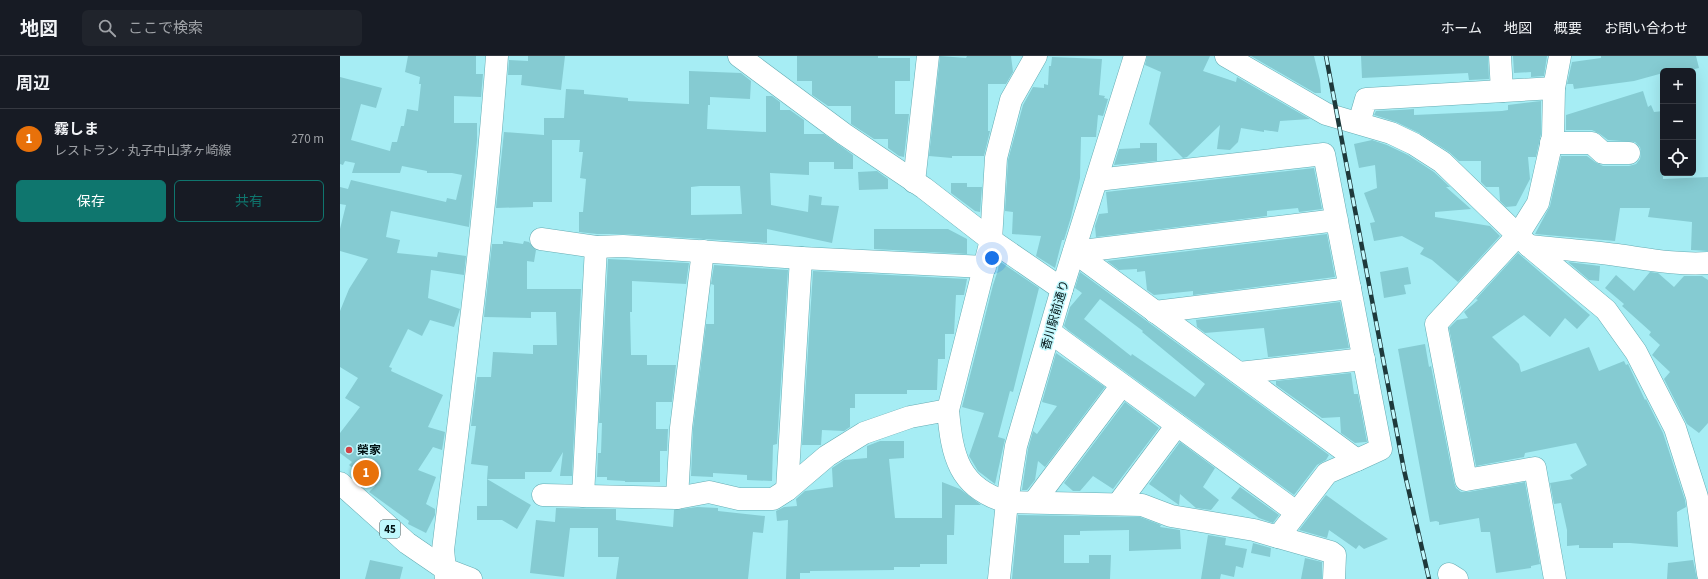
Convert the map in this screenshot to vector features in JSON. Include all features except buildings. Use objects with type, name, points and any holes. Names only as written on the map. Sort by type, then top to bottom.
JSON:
[{"type":"street","points":[[471,579],[446,574],[442,550],[481,230],[497,56]]},
{"type":"street","points":[[739,56],[844,134],[914,182],[991,240],[1062,289]]},
{"type":"street","points":[[914,182],[928,56]]},
{"type":"street","points":[[1036,56],[1011,100],[996,158],[991,240],[948,410],[950,437],[958,464],[972,484],[992,498],[1007,502],[1142,505],[1171,516],[1254,530],[1331,552],[1335,555],[1334,579]]},
{"type":"street","name":"香川駅前通り","points":[[999,579],[1007,502],[1016,446],[1062,289],[1135,56]]},
{"type":"street","points":[[1226,56],[1326,114],[1390,133],[1414,144],[1442,162],[1523,240],[1606,310],[1636,352],[1675,428],[1697,497],[1708,574]]},
{"type":"street","points":[[1500,56],[1502,91]]},
{"type":"street","points":[[1555,579],[1535,468],[1466,480],[1436,324],[1523,240],[1538,203],[1553,136],[1554,88],[1560,56]]},
{"type":"street","points":[[1359,124],[1366,99],[1554,88]]},
{"type":"street","points":[[1551,143],[1592,143],[1603,153],[1629,153]]},
{"type":"street","points":[[1097,180],[1324,154],[1382,449],[1327,473],[1278,537]]},
{"type":"street","points":[[1074,252],[1337,220]]},
{"type":"street","points":[[541,239],[596,247],[623,246],[801,258],[985,267]]},
{"type":"street","points":[[1523,240],[1657,261],[1688,264],[1708,263]]},
{"type":"street","points":[[583,496],[596,247]]},
{"type":"street","points":[[677,498],[681,428],[702,251]]},
{"type":"street","points":[[1074,252],[1357,460]]},
{"type":"street","points":[[787,490],[801,258]]},
{"type":"street","points":[[1155,312],[1350,288]]},
{"type":"street","points":[[1050,332],[1296,512]]},
{"type":"street","points":[[1239,373],[1364,359]]},
{"type":"street","points":[[1034,502],[1122,385]]},
{"type":"street","points":[[543,495],[677,498],[709,492],[738,499],[773,499],[787,490],[827,456],[864,433],[910,417],[948,410]]},
{"type":"street","points":[[1118,504],[1177,425]]},
{"type":"street","name":"45","points":[[340,484],[407,543],[446,574]]},
{"type":"railway","points":[[1326,56],[1404,470],[1429,579]]},
{"type":"place","name":"榮家","points":[[349,450]]},
{"type":"place","name":"霧しま","points":[[366,473]]}]
